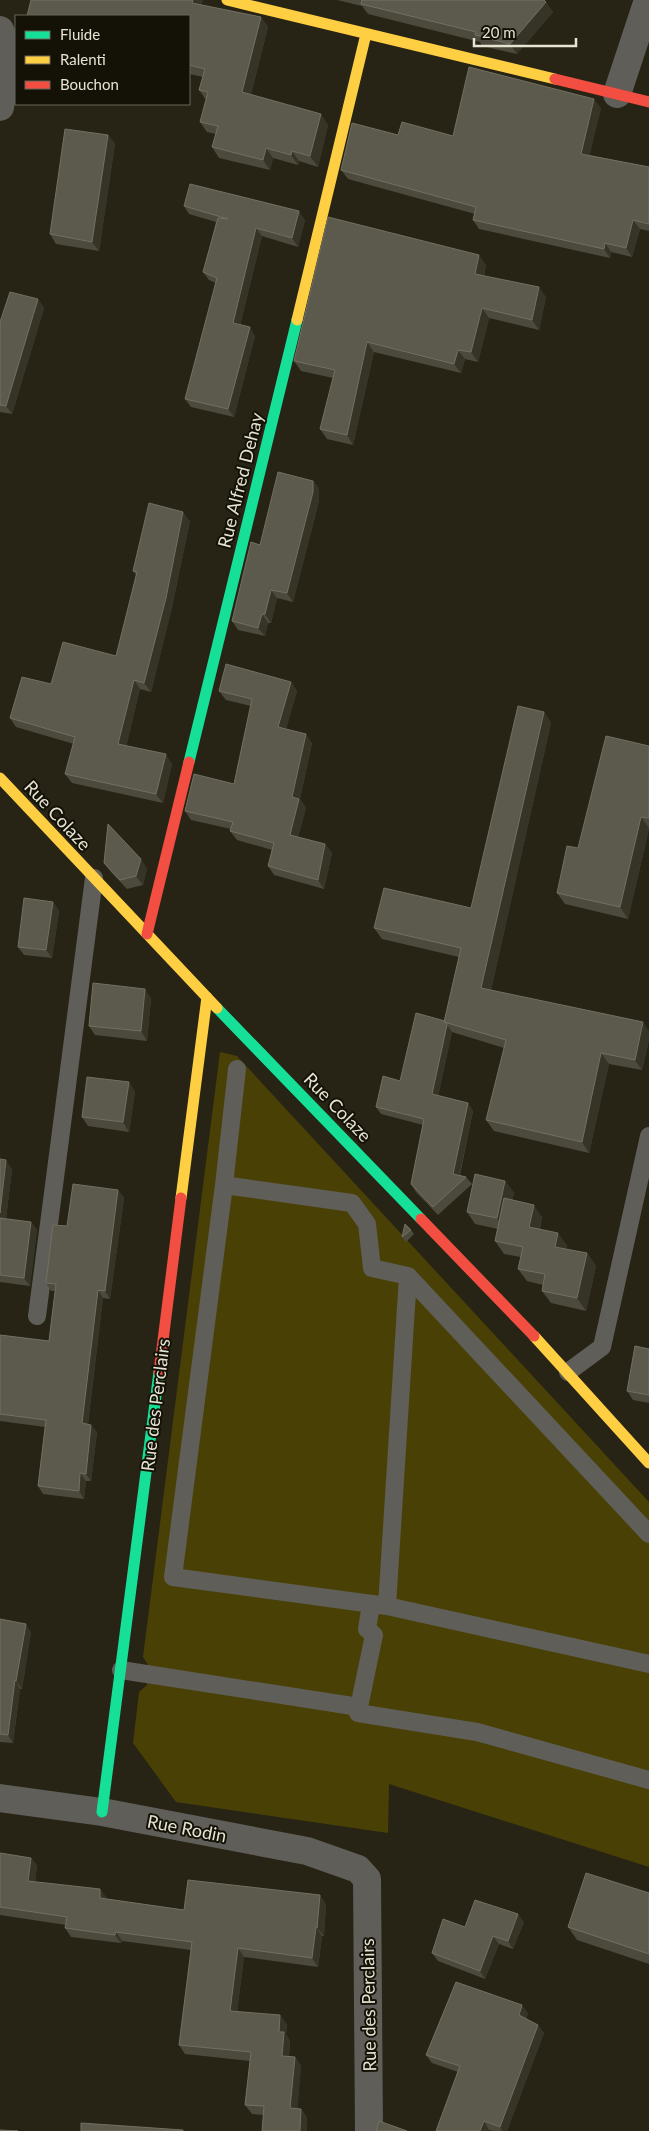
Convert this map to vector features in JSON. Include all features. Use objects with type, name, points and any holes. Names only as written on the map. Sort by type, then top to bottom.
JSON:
[{"type":"street","points":[[227,0],[649,102]]},
{"type":"street","points":[[617,94],[648,0]]},
{"type":"street","points":[[0,30],[9,50],[0,108]]},
{"type":"street","name":"Rue Alfred Dehay","points":[[147,934],[366,34]]},
{"type":"street","name":"Rue Colaze","points":[[0,778],[147,934],[568,1372],[649,1463]]},
{"type":"street","name":"Rue des Perclairs","points":[[102,1812],[208,997]]},
{"type":"street","name":"Rue Rodin","points":[[0,1798],[102,1812],[307,1851],[358,1869],[367,1879]]},
{"type":"street","name":"Rue des Perclairs","points":[[367,1879],[369,2131]]},
{"type":"lane","points":[[37,1316],[94,878]]},
{"type":"lane","points":[[237,1069],[224,1185],[173,1577],[379,1605],[649,1664]]},
{"type":"lane","points":[[568,1372],[602,1347],[649,1136]]},
{"type":"lane","points":[[224,1185],[352,1203],[367,1224],[372,1268],[408,1276],[649,1534]]},
{"type":"lane","points":[[408,1276],[379,1605],[368,1629],[374,1635],[358,1713],[477,1732],[649,1780]]},
{"type":"lane","points":[[121,1670],[359,1707]]},
{"type":"shaded area","points":[[220,1052],[237,1056],[649,1502],[649,1867],[389,1784],[388,1833],[176,1802],[133,1743],[139,1692],[147,1685],[148,1665],[143,1657]]},
{"type":"building","points":[[31,0],[193,0],[192,3],[261,17],[242,92],[321,114],[310,156],[292,151],[291,155],[266,148],[263,160],[212,147],[218,126],[200,122],[208,92],[199,90],[205,69],[190,65],[190,15],[27,15]]},
{"type":"building","points":[[362,0],[544,0],[546,2],[510,44],[475,35],[476,32],[361,4]]},
{"type":"building","points":[[469,67],[594,99],[581,154],[649,167],[649,224],[633,220],[626,248],[605,243],[604,249],[473,220],[476,207],[341,170],[352,123],[398,135],[402,122],[453,136]]},
{"type":"building","points":[[65,129],[108,135],[92,242],[50,234]]},
{"type":"building","points":[[190,184],[299,211],[292,238],[256,228],[233,323],[250,327],[228,409],[185,399],[217,278],[203,272],[218,218],[228,219],[184,206]]},
{"type":"building","points":[[328,217],[479,255],[475,274],[539,287],[532,320],[482,308],[471,352],[458,350],[454,364],[367,342],[347,435],[320,429],[335,370],[294,361]]},
{"type":"building","points":[[10,292],[38,299],[6,406],[0,405],[0,322]]},
{"type":"building","points":[[278,472],[313,481],[313,492],[287,593],[271,590],[265,614],[262,614],[258,628],[232,621],[251,542],[260,545]]},
{"type":"building","points":[[149,503],[183,512],[166,598],[144,683],[134,680],[118,744],[166,754],[156,794],[65,774],[75,737],[10,718],[22,677],[51,684],[63,642],[116,656],[137,572],[133,571]]},
{"type":"building","points":[[226,664],[291,682],[278,727],[306,734],[292,797],[299,799],[290,835],[325,844],[318,880],[268,866],[274,843],[230,831],[233,822],[185,811],[194,774],[234,784],[252,699],[219,691]]},
{"type":"building","points":[[518,706],[544,712],[481,988],[643,1022],[635,1060],[601,1053],[582,1142],[486,1120],[506,1040],[444,1022],[461,948],[374,928],[384,888],[471,908]]},
{"type":"building","points":[[606,736],[649,746],[649,818],[641,817],[620,907],[557,893],[567,846],[578,848]]},
{"type":"building","points":[[108,824],[141,859],[136,876],[120,880],[104,863]]},
{"type":"building","points":[[24,898],[53,902],[46,950],[18,947]]},
{"type":"building","points":[[93,983],[145,989],[141,1031],[89,1026]]},
{"type":"building","points":[[416,1013],[445,1021],[447,1025],[432,1094],[468,1103],[453,1174],[466,1177],[433,1207],[411,1184],[424,1119],[376,1107],[383,1076],[400,1081]]},
{"type":"building","points":[[87,1077],[129,1082],[123,1122],[82,1117]]},
{"type":"building","points":[[0,1159],[6,1160],[0,1213]]},
{"type":"building","points":[[475,1174],[505,1181],[497,1218],[467,1212]]},
{"type":"building","points":[[73,1184],[118,1190],[105,1291],[98,1290],[82,1423],[91,1425],[86,1474],[80,1473],[79,1491],[38,1486],[46,1420],[0,1414],[0,1335],[49,1341],[56,1284],[46,1283],[53,1225],[67,1226]]},
{"type":"building","points":[[504,1198],[534,1205],[529,1227],[558,1233],[555,1247],[587,1253],[577,1298],[542,1291],[545,1274],[518,1269],[523,1247],[495,1241]]},
{"type":"building","points":[[0,1218],[31,1222],[24,1278],[0,1275]]},
{"type":"building","points":[[405,1224],[411,1230],[402,1237]]},
{"type":"building","points":[[635,1346],[649,1349],[649,1395],[627,1391]]},
{"type":"building","points":[[0,1619],[26,1624],[15,1680],[8,1735],[0,1734]]},
{"type":"building","points":[[0,1853],[31,1858],[28,1881],[100,1889],[100,1898],[184,1910],[188,1880],[320,1895],[312,1958],[238,1948],[230,2011],[280,2015],[279,2032],[284,2032],[282,2056],[295,2057],[290,2108],[301,2109],[300,2131],[262,2131],[264,2106],[245,2105],[251,2052],[179,2045],[192,1942],[116,1932],[115,1935],[65,1928],[67,1917],[0,1907]]},
{"type":"building","points":[[586,1873],[649,1893],[649,1954],[568,1927]]},
{"type":"building","points":[[475,1900],[518,1914],[508,1941],[493,1936],[480,1971],[432,1953],[443,1919],[465,1927]]},
{"type":"building","points":[[456,1982],[522,2005],[519,2015],[538,2025],[500,2127],[484,2121],[480,2131],[436,2131],[460,2066],[426,2055]]},
{"type":"building","points":[[379,2121],[407,2131],[376,2131]]},
{"type":"building","points":[[81,2123],[183,2130],[183,2131],[81,2131]]},
{"type":"traffic: fast","points":[[189,762],[297,320]]},
{"type":"traffic: fast","points":[[217,1008],[421,1219]]},
{"type":"traffic: fast","points":[[102,1812],[159,1372]]},
{"type":"traffic: slow","points":[[227,0],[555,79]]},
{"type":"traffic: slow","points":[[297,320],[366,34]]},
{"type":"traffic: slow","points":[[0,778],[217,1008]]},
{"type":"traffic: slow","points":[[181,1198],[207,997]]},
{"type":"traffic: slow","points":[[534,1336],[649,1463]]},
{"type":"traffic: jam","points":[[555,79],[649,102]]},
{"type":"traffic: jam","points":[[147,934],[189,762]]},
{"type":"traffic: jam","points":[[159,1372],[181,1198]]},
{"type":"traffic: jam","points":[[421,1219],[534,1336]]}]
